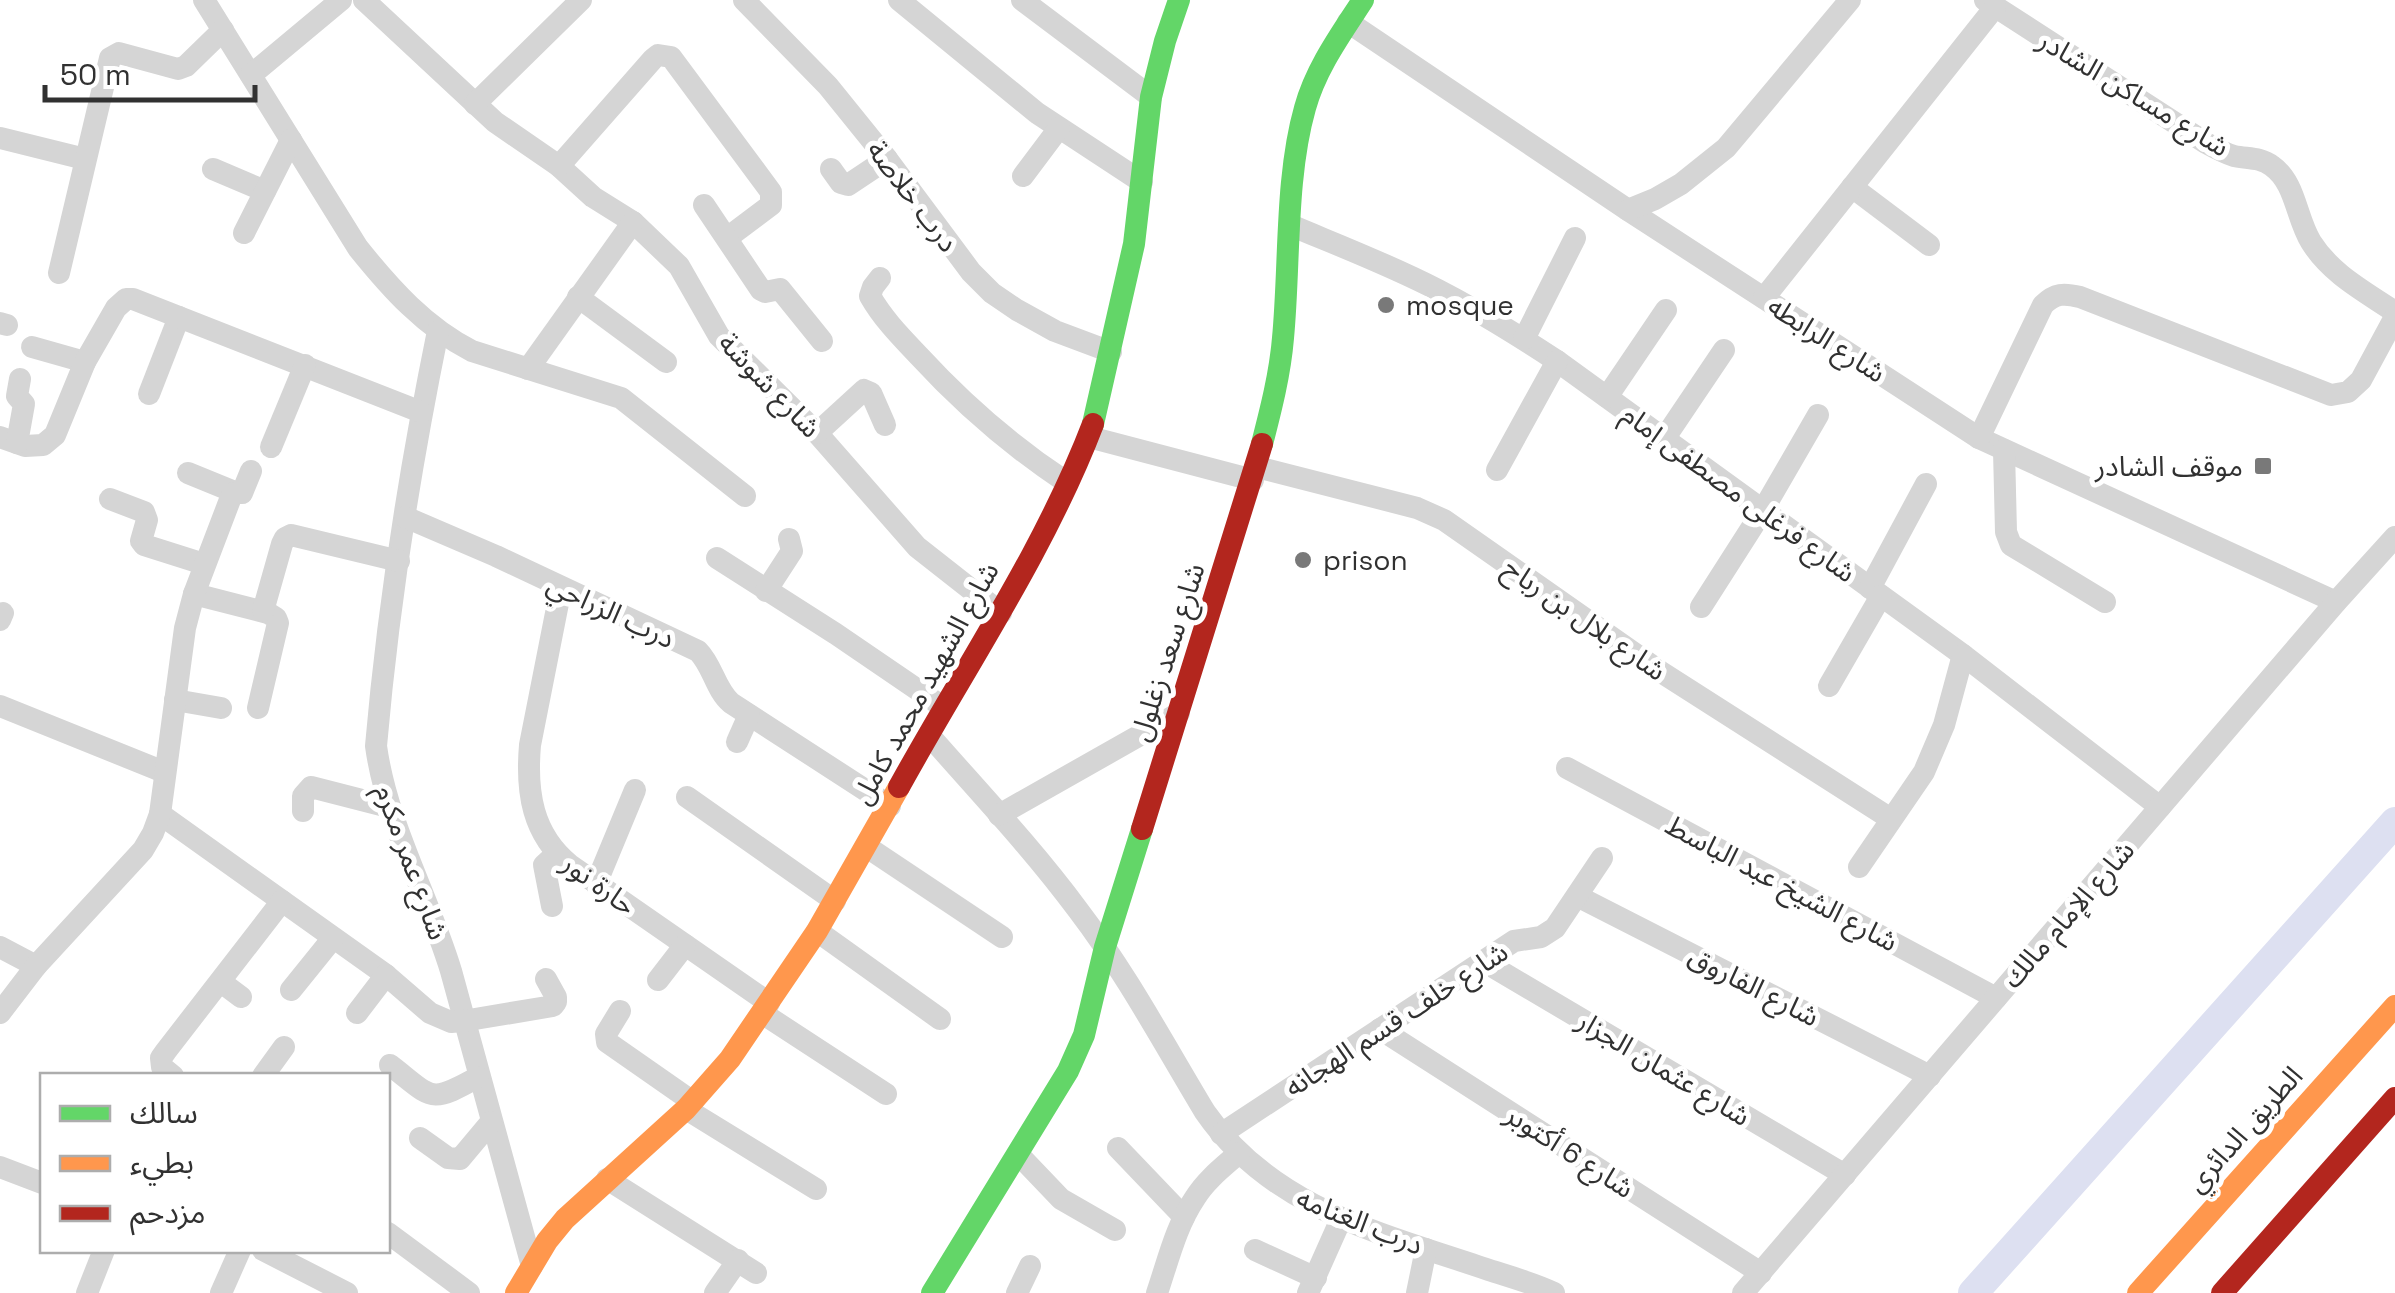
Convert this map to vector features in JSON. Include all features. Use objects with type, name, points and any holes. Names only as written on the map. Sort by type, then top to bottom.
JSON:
[{"type":"main road","name":"شارع الشهيد محمد كامل","points":[[516,1293],[564,1219],[690,1106],[730,1059],[817,931],[868,847],[943,707],[1001,612],[1089,437],[1096,415],[1134,244],[1151,97],[1179,0]]},
{"type":"main road","name":"شارع سعد زغلول","points":[[932,1293],[1076,1055],[1090,1016],[1105,948],[1254,473],[1277,383],[1295,152],[1305,106],[1323,62],[1355,7]]},
{"type":"main road","name":"الطريق الدائري","points":[[2138,1293],[2395,1006]]},
{"type":"main road","points":[[2222,1293],[2395,1098]]},
{"type":"street","points":[[204,0],[358,248],[412,308],[438,331],[472,351],[621,398],[745,496]]},
{"type":"street","points":[[251,75],[341,0]]},
{"type":"street","name":"شارع شوشة","points":[[364,0],[512,136],[559,166],[592,197],[633,222],[679,266],[719,336],[817,432],[918,547],[1001,612]]},
{"type":"street","points":[[475,104],[581,0]]},
{"type":"street","name":"درب خلاصة","points":[[744,0],[828,86],[971,272],[992,293],[1055,330],[1111,352]]},
{"type":"street","points":[[899,0],[1014,96],[1142,182]]},
{"type":"street","points":[[1022,0],[1151,97]]},
{"type":"street","points":[[1628,210],[1681,184],[1726,148],[1850,0]]},
{"type":"street","points":[[1764,298],[1990,3]]},
{"type":"street","name":"شارع مساكن الشادر","points":[[1990,3],[2206,143],[2231,155],[2258,158],[2272,166],[2290,189],[2304,230],[2321,256],[2343,278],[2395,314]]},
{"type":"street","name":"شارع الرابطه","points":[[1355,7],[1628,210],[1979,438],[2336,602]]},
{"type":"street","points":[[59,274],[110,58],[118,52],[178,69],[224,30]]},
{"type":"street","points":[[559,166],[653,59],[658,55],[670,56],[772,192],[771,206],[727,238]]},
{"type":"street","points":[[1023,176],[1059,128]]},
{"type":"street","points":[[0,138],[85,159]]},
{"type":"street","points":[[244,233],[291,140]]},
{"type":"street","points":[[832,169],[848,185],[887,159]]},
{"type":"street","points":[[212,169],[265,190]]},
{"type":"street","points":[[1852,187],[1929,245]]},
{"type":"street","points":[[704,206],[761,290],[780,289],[822,341]]},
{"type":"street","points":[[528,369],[633,222]]},
{"type":"street","name":"شارع فرغلى مصطفى إمام","points":[[1290,226],[1440,290],[1557,361],[1963,655],[2160,807]]},
{"type":"street","points":[[1524,339],[1574,238]]},
{"type":"street","points":[[880,278],[870,296],[902,338],[980,417],[1022,453],[1066,482]]},
{"type":"street","points":[[578,296],[666,362]]},
{"type":"street","points":[[1979,438],[2043,305],[2051,297],[2080,296],[2331,395],[2348,392],[2361,380],[2395,314]]},
{"type":"street","points":[[20,379],[17,396],[24,404],[8,440],[24,446],[44,445],[55,435],[84,362],[120,302],[132,299],[422,412]]},
{"type":"street","points":[[1607,398],[1666,310]]},
{"type":"street","points":[[149,394],[179,317]]},
{"type":"street","name":"شارع عمر مكرم","points":[[438,331],[398,561],[376,746],[389,808],[442,940],[532,1266]]},
{"type":"street","points":[[912,342],[1000,429],[1066,482]]},
{"type":"street","points":[[32,347],[84,362]]},
{"type":"street","points":[[1664,439],[1724,350]]},
{"type":"street","points":[[1498,470],[1557,361]]},
{"type":"street","points":[[271,447],[304,365]]},
{"type":"street","points":[[817,432],[864,390],[870,393],[885,425]]},
{"type":"street","points":[[1701,607],[1818,415]]},
{"type":"street","name":"شارع بلال بن رباح","points":[[1089,437],[1430,513],[1660,672],[1892,820]]},
{"type":"street","points":[[2004,450],[2008,539],[2017,550],[2104,602]]},
{"type":"street","points":[[0,1013],[36,966],[144,850],[153,833],[160,814],[184,628],[231,497],[242,493],[251,471]]},
{"type":"street","points":[[188,473],[237,493]]},
{"type":"street","points":[[1830,686],[1926,484]]},
{"type":"street","points":[[110,499],[146,516],[141,536],[144,545],[204,564]]},
{"type":"street","name":"درب الزراحي","points":[[405,517],[698,652],[724,697],[890,806]]},
{"type":"street","points":[[262,611],[282,544],[290,534],[398,561]]},
{"type":"street","name":"شارع الإمام مالك","points":[[1743,1293],[2395,537]]},
{"type":"street","points":[[766,590],[792,551],[790,539]]},
{"type":"street","points":[[717,558],[766,590],[843,624],[943,707]]},
{"type":"street","name":"حارة نور","points":[[561,588],[528,765],[532,804],[545,839],[556,854],[596,884],[886,1094]]},
{"type":"street","points":[[194,594],[262,611],[273,615],[278,623],[258,708]]},
{"type":"street","points":[[1859,867],[1935,750],[1963,655]]},
{"type":"street","points":[[175,700],[221,708]]},
{"type":"street","points":[[0,706],[164,772]]},
{"type":"street","points":[[999,815],[1179,713]]},
{"type":"street","points":[[736,742],[749,715]]},
{"type":"street","name":"درب الغنامه","points":[[929,734],[1049,872],[1105,948],[1220,1134],[1239,1153],[1286,1191],[1341,1219],[1554,1293]]},
{"type":"street","name":"شارع الشيخ عبد الباسط","points":[[1567,768],[1996,998]]},
{"type":"street","points":[[302,811],[304,796],[311,788],[389,808]]},
{"type":"street","points":[[596,884],[635,790]]},
{"type":"street","points":[[687,797],[835,901]]},
{"type":"street","points":[[160,814],[386,975],[430,1013],[451,1022],[553,1006],[556,997],[546,979]]},
{"type":"street","points":[[868,847],[1002,938]]},
{"type":"street","points":[[552,906],[544,869],[556,854]]},
{"type":"street","name":"شارع خلف قسم الهجانه","points":[[1220,1134],[1514,941],[1540,937],[1556,928],[1602,858]]},
{"type":"street","name":"شارع الفاروق","points":[[1577,896],[1930,1076]]},
{"type":"street","points":[[170,1073],[162,1067],[161,1058],[282,901]]},
{"type":"street","points":[[817,931],[940,1019]]},
{"type":"street","points":[[291,990],[334,938]]},
{"type":"street","points":[[658,980],[685,946]]},
{"type":"street","points":[[0,947],[36,966]]},
{"type":"street","name":"شارع عثمان الجزار","points":[[1483,962],[1844,1175]]},
{"type":"street","points":[[357,1013],[386,975]]},
{"type":"street","points":[[220,982],[241,997]]},
{"type":"street","points":[[620,1011],[606,1034],[608,1042],[690,1106],[816,1189]]},
{"type":"street","name":"شارع 6 أكتوبر","points":[[1380,1030],[1760,1272]]},
{"type":"street","points":[[265,1073],[284,1048]]},
{"type":"street","points":[[390,1065],[434,1096],[445,1096],[478,1077]]},
{"type":"street","points":[[420,1138],[448,1158],[460,1159],[491,1122]]},
{"type":"street","points":[[1118,1148],[1184,1217]]},
{"type":"street","points":[[1158,1293],[1194,1198],[1239,1153]]},
{"type":"street","points":[[1018,1154],[1061,1199],[1115,1230]]},
{"type":"street","points":[[0,1167],[40,1183]]},
{"type":"street","points":[[607,1179],[747,1266],[715,1293]]},
{"type":"street","points":[[1255,1250],[1312,1286],[1341,1219]]},
{"type":"street","points":[[390,1234],[470,1293]]},
{"type":"street","points":[[1417,1293],[1426,1249]]},
{"type":"street","points":[[87,1293],[101,1253]]},
{"type":"street","points":[[221,1293],[239,1253]]},
{"type":"street","points":[[269,1253],[347,1293]]},
{"type":"street","points":[[1017,1293],[1030,1266]]},
{"type":"waterway","points":[[1973,1293],[2395,822]]},
{"type":"traffic: fast","points":[[1093,424],[1134,244],[1151,97],[1179,0]]},
{"type":"traffic: fast","points":[[1262,444],[1282,351],[1291,192],[1305,108],[1330,52],[1363,0]]},
{"type":"traffic: fast","points":[[932,1293],[1068,1071],[1084,1035],[1105,947],[1142,829]]},
{"type":"traffic: slow","points":[[516,1293],[565,1219],[686,1109],[730,1059],[817,931],[899,787]]},
{"type":"traffic: slow","points":[[2138,1293],[2395,1006]]},
{"type":"traffic: jam","points":[[899,787],[1027,563],[1093,424]]},
{"type":"traffic: jam","points":[[1142,829],[1262,444]]},
{"type":"traffic: jam","points":[[2222,1293],[2395,1098]]},
{"type":"place","name":"mosque","points":[[1386,305]]},
{"type":"place","name":"موقف الشادر","points":[[2263,466]]},
{"type":"place","name":"prison","points":[[1303,560]]}]
